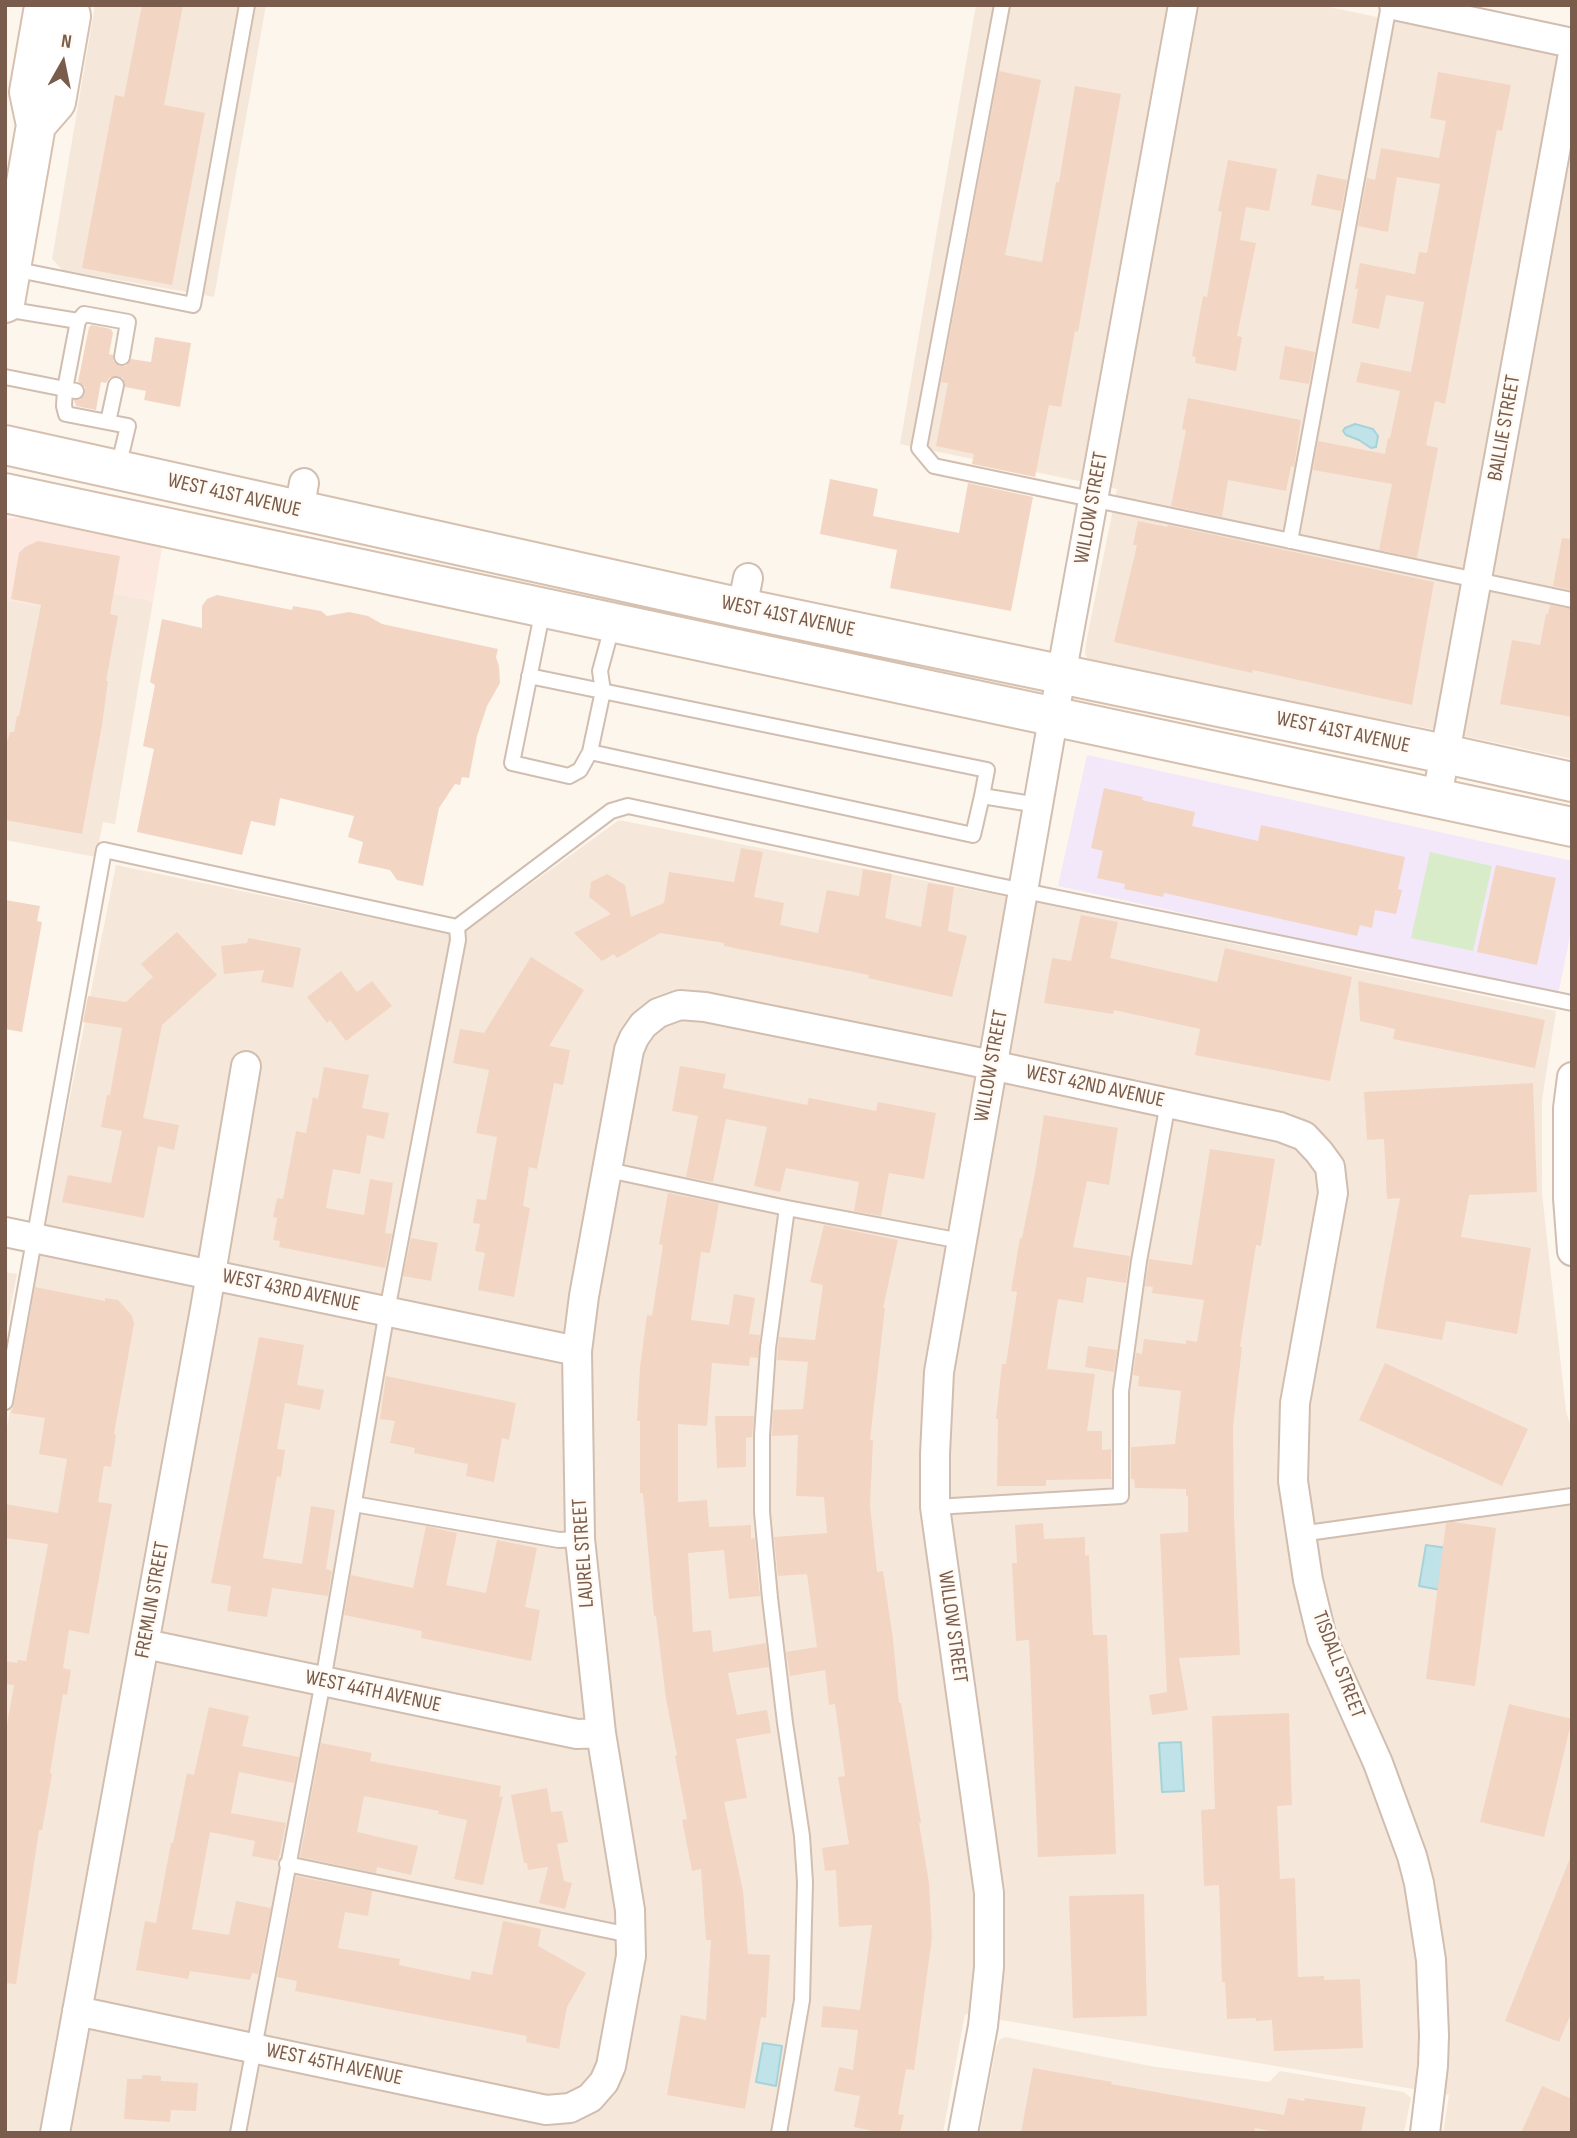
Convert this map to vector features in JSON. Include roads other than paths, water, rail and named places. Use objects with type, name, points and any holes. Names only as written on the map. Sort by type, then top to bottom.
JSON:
[{"type":"main road","points":[[8,285],[36,125],[29,92],[43,12],[50,5]]},
{"type":"main road","points":[[36,125],[56,102],[72,16],[68,5]]},
{"type":"main road","name":"WEST 41ST AVENUE","points":[[5,444],[118,470],[301,497],[745,593],[1061,675],[1572,782]]},
{"type":"main road","name":"WEST 41ST AVENUE","points":[[5,493],[1572,827]]},
{"type":"main road","points":[[290,554],[301,497]]},
{"type":"main road","points":[[734,648],[745,593]]},
{"type":"street","name":"WILLOW STREET","points":[[963,2133],[984,2015],[989,1967],[989,1893],[936,1507],[935,1454],[939,1372],[1053,716],[1183,5]]},
{"type":"street","points":[[1391,5],[1572,43]]},
{"type":"street","name":"BAILLIE STREET","points":[[1437,797],[1572,59]]},
{"type":"street","name":"WEST 42ND AVENUE","points":[[658,1013],[680,1005],[705,1007],[992,1065],[1280,1127],[1304,1136],[1319,1152]]},
{"type":"street","name":"LAUREL STREET","points":[[590,2098],[604,2082],[611,2066],[631,1956],[631,1935],[630,1910],[601,1733],[580,1539],[577,1351],[584,1296],[629,1050],[643,1025],[658,1013]]},
{"type":"street","name":"FREMLIN STREET","points":[[55,2133],[145,1644],[246,1066]]},
{"type":"street","points":[[1572,1077],[1568,1108],[1568,1198],[1572,1251]]},
{"type":"street","name":"TISDALL STREET","points":[[1319,1152],[1330,1167],[1333,1193],[1295,1403],[1293,1481],[1308,1580],[1322,1638],[1378,1763],[1412,1856],[1419,1883],[1431,1960],[1434,2035],[1425,2133]]},
{"type":"street","name":"WEST 43RD AVENUE","points":[[5,1232],[577,1351]]},
{"type":"street","name":"WEST 44TH AVENUE","points":[[145,1644],[577,1734],[601,1733]]},
{"type":"street","name":"WEST 45TH AVENUE","points":[[77,2011],[546,2110],[570,2108],[590,2098]]},
{"type":"lane","points":[[8,285],[193,305],[247,5]]},
{"type":"lane","points":[[1002,5],[919,448],[934,466],[1572,600]]},
{"type":"lane","points":[[1290,541],[1391,5]]},
{"type":"lane","points":[[5,309],[78,321]]},
{"type":"lane","points":[[78,321],[85,314],[128,322],[119,351]]},
{"type":"lane","points":[[78,321],[80,340],[64,406],[66,414],[128,426],[118,470]]},
{"type":"lane","points":[[5,377],[70,390]]},
{"type":"lane","points":[[108,422],[109,393]]},
{"type":"lane","points":[[543,608],[512,763],[569,776],[580,769],[590,752],[603,691],[600,671],[613,623]]},
{"type":"lane","points":[[529,676],[987,770],[973,835],[590,752]]},
{"type":"lane","points":[[982,796],[1038,805]]},
{"type":"lane","points":[[5,1402],[104,850],[457,927],[611,811],[628,806],[1572,1003]]},
{"type":"lane","points":[[238,2133],[252,2047],[323,1681],[387,1311],[458,940],[457,927]]},
{"type":"lane","points":[[936,1507],[1121,1496],[1121,1391],[1139,1261],[1168,1103]]},
{"type":"lane","points":[[608,1170],[786,1208],[961,1241]]},
{"type":"lane","points":[[779,2133],[802,2000],[805,1882],[802,1836],[773,1626],[762,1512],[762,1435],[768,1348],[786,1208]]},
{"type":"lane","points":[[1300,1534],[1572,1496]]},
{"type":"lane","points":[[354,1504],[559,1540],[580,1539]]},
{"type":"lane","points":[[287,1864],[631,1935]]},
{"type":"water","points":[[1355,424],[1373,429],[1378,436],[1376,447],[1371,448],[1346,435],[1343,431],[1345,428]]},
{"type":"water","points":[[1426,1545],[1447,1548],[1441,1590],[1419,1586]]},
{"type":"water","points":[[1181,1742],[1184,1791],[1162,1792],[1159,1743]]},
{"type":"water","points":[[763,2043],[782,2046],[776,2086],[756,2082]]}]
